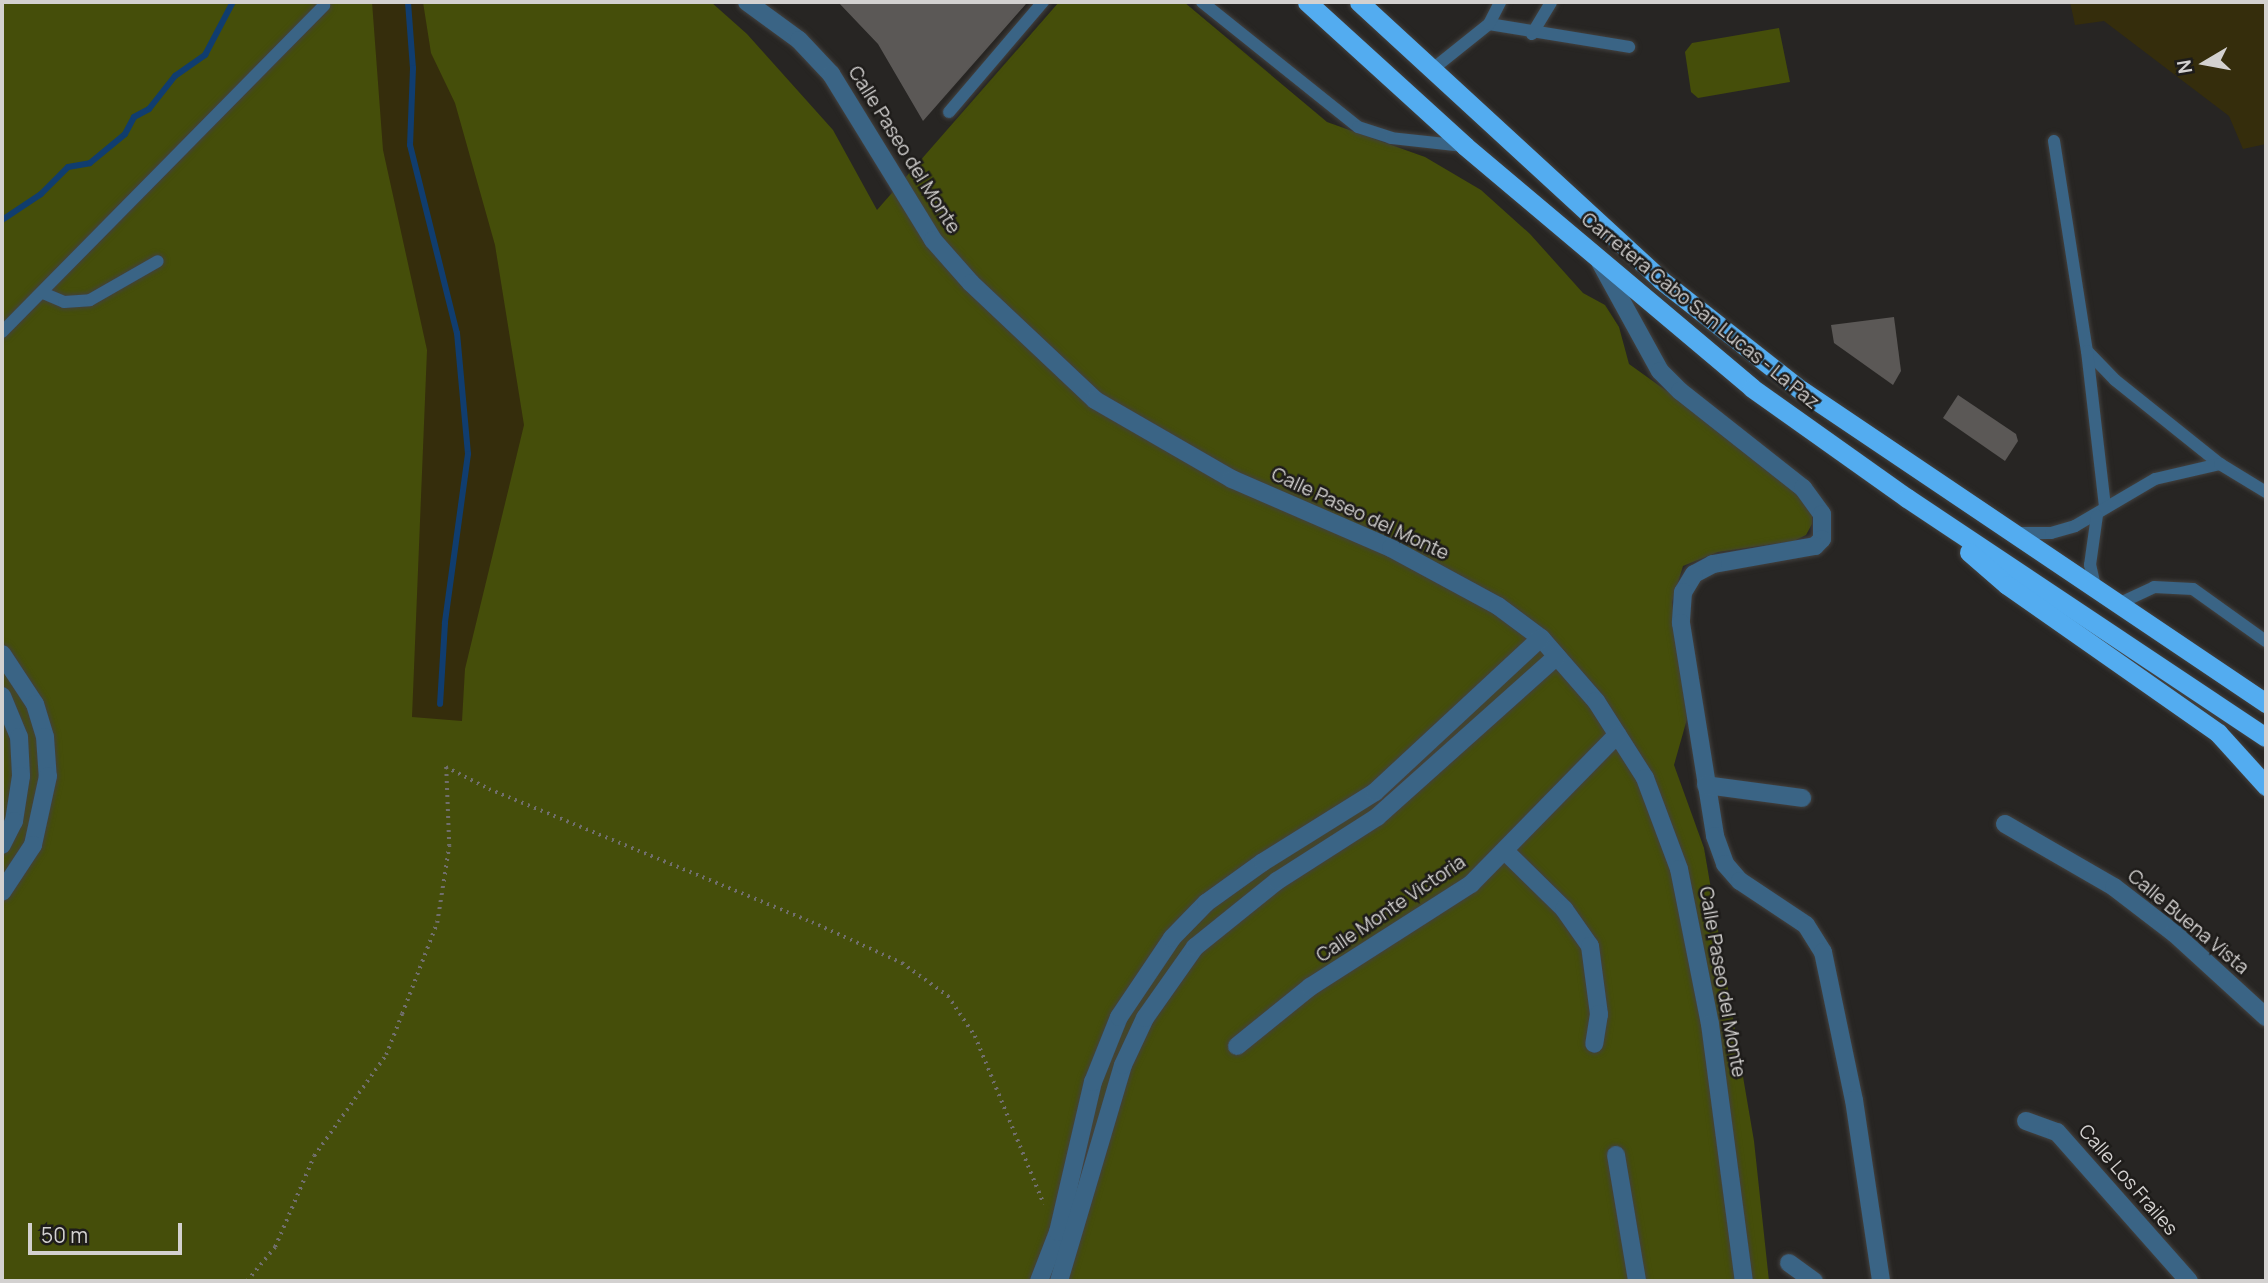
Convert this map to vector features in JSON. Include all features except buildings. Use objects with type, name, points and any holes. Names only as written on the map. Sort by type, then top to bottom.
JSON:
[{"type":"highway","name":"Carretera Cabo San Lucas - La Paz","points":[[1307,2],[1465,146],[1752,388],[1907,498],[2266,737]]},
{"type":"highway","name":"Carretera Cabo San Lucas - La Paz","points":[[1359,2],[1651,270],[1719,327],[1801,390],[2266,703]]},
{"type":"highway","points":[[1907,498],[2007,585],[2218,733],[2266,786]]},
{"type":"street","name":"Calle Paseo del Monte","points":[[747,2],[799,40],[831,74],[933,240],[971,284],[1095,400],[1232,479],[1431,569],[1498,606],[1541,638],[1596,701],[1645,778],[1679,869],[1712,1037],[1744,1281]]},
{"type":"street","points":[[1599,258],[1660,371],[1680,391],[1803,488],[1822,514],[1822,539],[1815,547],[1713,564],[1693,574],[1683,592],[1681,623],[1706,785],[1725,864],[1740,881],[1806,925],[1823,952],[1854,1100],[1881,1281]]},
{"type":"street","points":[[1038,1281],[1058,1232],[1093,1082],[1119,1017],[1172,938],[1206,903],[1263,862],[1375,792],[1541,638]]},
{"type":"street","points":[[2,654],[35,704],[45,737],[46,798],[33,845],[2,892]]},
{"type":"street","points":[[1059,1281],[1123,1065],[1145,1018],[1195,947],[1277,881],[1377,817],[1558,656]]},
{"type":"street","points":[[2,696],[19,737],[21,776],[14,821],[2,845]]},
{"type":"street","points":[[2218,733],[2266,772]]},
{"type":"street","name":"Calle Monte Victoria","points":[[1237,1046],[1310,987],[1471,884],[1617,735]]},
{"type":"street","points":[[19,737],[45,737]]},
{"type":"street","points":[[1706,785],[1802,798]]},
{"type":"street","name":"Calle Buena Vista","points":[[2005,824],[2114,887],[2174,933],[2266,1017]]},
{"type":"street","points":[[1505,852],[1564,909],[1590,946],[1599,1014],[1594,1044]]},
{"type":"street","points":[[1263,862],[1277,881]]},
{"type":"street","name":"Calle Los Frailes","points":[[2026,1121],[2057,1132],[2189,1281]]},
{"type":"street","points":[[1616,1155],[1637,1281]]},
{"type":"street","points":[[1788,1263],[1814,1281]]},
{"type":"lane","points":[[949,112],[1043,2]]},
{"type":"lane","points":[[1202,2],[1358,127],[1391,138],[1465,146]]},
{"type":"lane","points":[[1434,68],[1489,24],[1500,2]]},
{"type":"lane","points":[[1532,34],[1551,2]]},
{"type":"lane","points":[[2,332],[324,5]]},
{"type":"lane","points":[[1489,24],[1532,34],[1629,47]]},
{"type":"lane","points":[[2054,141],[2087,351],[2101,510],[2090,565],[2095,586]]},
{"type":"lane","points":[[43,293],[64,303],[90,300],[158,261]]},
{"type":"lane","points":[[2087,351],[2115,380],[2220,464],[2266,492]]},
{"type":"lane","points":[[2012,533],[2051,533],[2101,510],[2155,479],[2220,464]]},
{"type":"lane","points":[[2118,604],[2154,587],[2193,589],[2266,641]]},
{"type":"path","points":[[247,1281],[275,1247],[314,1156],[386,1055],[412,988],[437,923],[447,859],[446,767],[489,789],[812,922],[902,963],[948,996],[975,1036],[1058,1232]]},
{"type":"green space","points":[[2,2],[711,2],[747,34],[833,130],[877,210],[1059,2],[1184,2],[1327,122],[1425,157],[1481,190],[1530,234],[1583,293],[1605,305],[1619,327],[1629,364],[1781,473],[1812,511],[1812,524],[1806,535],[1794,541],[1718,552],[1683,566],[1672,602],[1687,719],[1674,765],[1704,848],[1754,1141],[1769,1281],[2,1281]]},
{"type":"green space","points":[[1779,28],[1790,82],[1698,98],[1691,92],[1685,52],[1692,43]]},
{"type":"sand","points":[[372,2],[423,2],[431,53],[455,103],[495,245],[524,425],[465,669],[462,721],[412,717],[427,350],[383,150]]},
{"type":"sand","points":[[2070,2],[2266,2],[2266,144],[2243,149],[2229,116],[2104,21],[2075,25]]},
{"type":"waterway","points":[[2,220],[41,194],[68,167],[90,163],[125,134],[134,117],[149,109],[175,76],[205,55],[233,2]]},
{"type":"waterway","points":[[408,2],[413,68],[410,145],[457,333],[468,454],[445,623],[440,704]]}]
